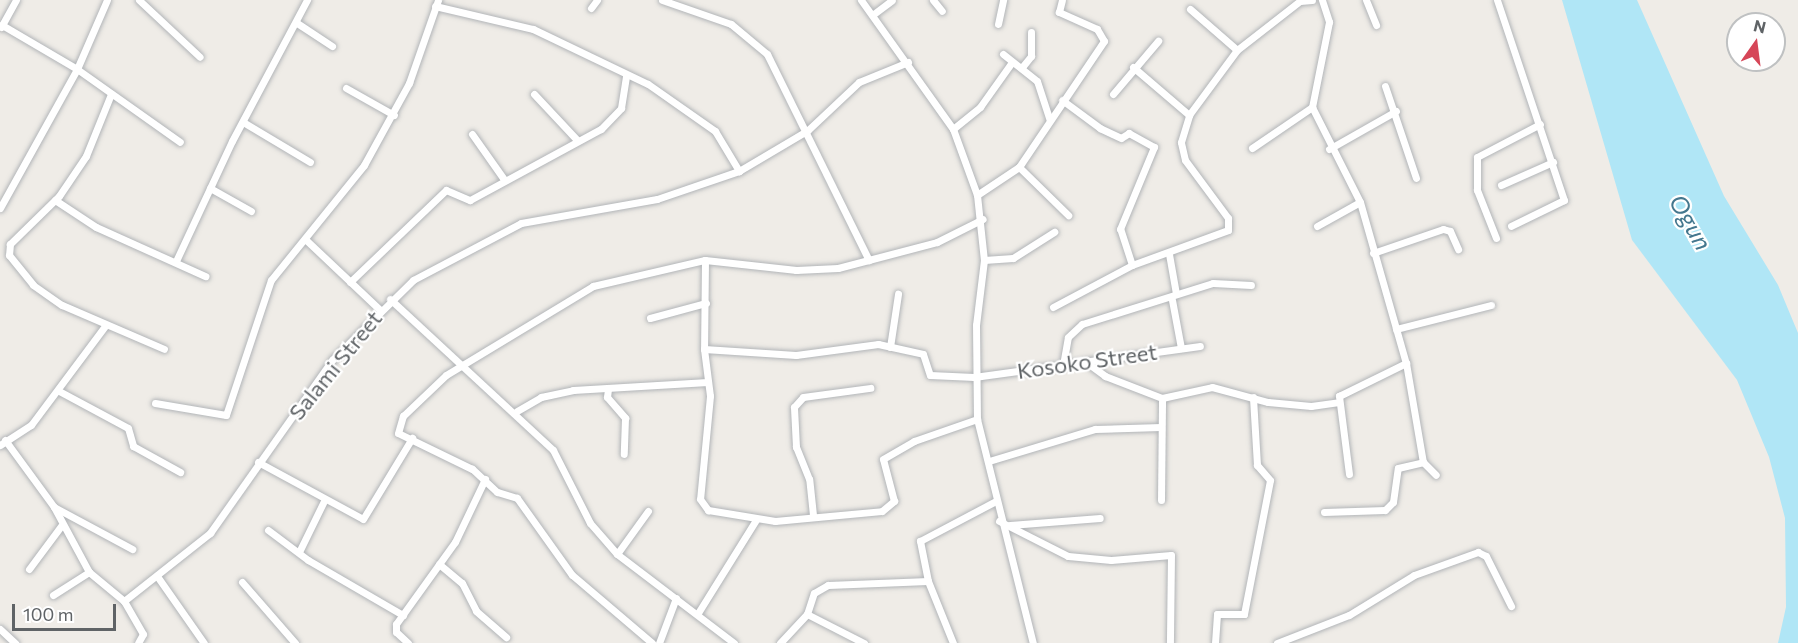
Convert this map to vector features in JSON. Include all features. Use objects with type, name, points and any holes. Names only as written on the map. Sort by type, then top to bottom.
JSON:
[{"type":"street","points":[[16,0],[1,27],[77,69],[180,142]]},
{"type":"street","points":[[0,208],[77,69],[107,0]]},
{"type":"street","points":[[139,0],[200,57]]},
{"type":"street","points":[[176,261],[243,122],[308,0]]},
{"type":"street","points":[[591,8],[597,0]]},
{"type":"street","points":[[662,0],[745,33],[778,69],[869,260]]},
{"type":"street","points":[[861,0],[875,13],[953,129],[977,195],[983,219],[984,260],[974,377],[977,419],[989,461],[999,520],[1033,643]]},
{"type":"street","points":[[875,13],[892,0]]},
{"type":"street","points":[[933,0],[942,11]]},
{"type":"street","points":[[998,24],[1003,0]]},
{"type":"street","points":[[977,195],[1019,167],[1048,118],[1104,41],[1097,29],[1059,12],[1062,0]]},
{"type":"street","points":[[1053,307],[1132,265],[1169,254],[1228,230],[1228,218],[1185,160],[1181,142],[1189,115],[1237,50],[1300,1],[1312,0]]},
{"type":"street","points":[[1322,0],[1329,22],[1312,107],[1329,149],[1360,202],[1406,363],[1423,462],[1436,475]]},
{"type":"street","points":[[1366,0],[1376,25]]},
{"type":"street","points":[[1497,0],[1564,200],[1511,226]]},
{"type":"street","points":[[155,404],[219,418],[226,415],[267,288],[350,186],[394,115],[437,3],[533,29],[662,91],[713,129],[739,171]]},
{"type":"street","points":[[1190,9],[1237,50]]},
{"type":"street","points":[[297,23],[332,46]]},
{"type":"street","points":[[1023,66],[1031,56],[1031,32]]},
{"type":"street","points":[[1113,94],[1133,67],[1158,41]]},
{"type":"street","points":[[1003,54],[1012,62],[1023,66],[1037,81],[1048,118]]},
{"type":"street","points":[[807,130],[859,82],[908,62]]},
{"type":"street","points":[[953,129],[980,107],[1012,62]]},
{"type":"street","points":[[1133,67],[1189,115]]},
{"type":"street","points":[[350,282],[446,189],[470,200],[503,178],[601,129],[621,108],[626,75]]},
{"type":"street","points":[[1385,86],[1396,111],[1416,178]]},
{"type":"street","points":[[346,88],[394,115]]},
{"type":"street","points":[[111,94],[86,156],[55,200],[10,244],[9,255],[33,285],[105,326],[164,349]]},
{"type":"street","points":[[534,94],[577,140]]},
{"type":"street","points":[[1062,100],[1100,128],[1121,138],[1129,133],[1154,147],[1120,229],[1132,265]]},
{"type":"street","points":[[1252,148],[1312,107]]},
{"type":"street","points":[[1329,149],[1396,111]]},
{"type":"street","points":[[243,122],[310,162]]},
{"type":"street","points":[[1496,238],[1477,190],[1477,157],[1540,124]]},
{"type":"street","name":"Salami Street","points":[[124,601],[210,533],[332,360],[390,299],[442,261],[521,223],[666,197],[739,171],[807,130]]},
{"type":"street","points":[[472,134],[503,178]]},
{"type":"street","points":[[1501,185],[1553,162]]},
{"type":"street","points":[[1019,167],[1068,215]]},
{"type":"street","points":[[210,188],[250,211]]},
{"type":"street","points":[[55,200],[96,227],[205,276]]},
{"type":"street","points":[[1317,226],[1360,202]]},
{"type":"street","points":[[652,643],[572,574],[517,498],[497,492],[485,479],[412,438],[398,433],[403,416],[462,365],[580,291],[705,260],[813,270],[869,260],[938,242],[983,219]]},
{"type":"street","points":[[1373,253],[1443,228],[1450,231],[1458,249]]},
{"type":"street","points":[[984,260],[1013,258],[1054,232]]},
{"type":"street","points":[[305,239],[379,309]]},
{"type":"street","points":[[1169,254],[1181,348]]},
{"type":"street","points":[[705,260],[704,348],[708,382],[700,504],[715,514],[756,520],[886,510],[894,501],[883,459],[914,441],[977,419]]},
{"type":"street","points":[[1063,364],[1075,328],[1213,283],[1251,285]]},
{"type":"street","points":[[704,348],[777,355],[868,344],[890,346],[898,294]]},
{"type":"street","points":[[390,299],[462,365],[517,411],[553,450],[590,522],[617,554],[698,613],[734,643]]},
{"type":"street","points":[[650,318],[706,303]]},
{"type":"street","points":[[1396,329],[1491,304]]},
{"type":"street","points":[[105,326],[59,391],[31,425],[2,443],[54,507],[61,526],[89,572],[124,601],[143,634],[138,643]]},
{"type":"street","name":"Kosoko Street","points":[[890,346],[923,354],[930,375],[974,377],[1200,346]]},
{"type":"street","points":[[1086,362],[1105,376],[1162,398],[1212,387],[1311,406],[1339,402]]},
{"type":"street","points":[[1349,474],[1339,402],[1344,393],[1406,363]]},
{"type":"street","points":[[517,411],[552,394],[708,382]]},
{"type":"street","points":[[813,514],[809,479],[796,447],[794,407],[803,398],[870,388]]},
{"type":"street","points":[[608,389],[608,398],[625,418],[624,454]]},
{"type":"street","points":[[59,391],[128,428],[132,446],[180,472]]},
{"type":"street","points":[[1215,643],[1217,614],[1244,614],[1270,480],[1257,465],[1253,396]]},
{"type":"street","points":[[1161,500],[1162,398]]},
{"type":"street","points":[[989,461],[1095,429],[1161,427]]},
{"type":"street","points":[[258,462],[324,501],[363,519],[412,438]]},
{"type":"street","points":[[1324,513],[1385,510],[1393,502],[1398,468],[1423,462]]},
{"type":"street","points":[[408,643],[396,632],[403,615],[465,526],[485,479]]},
{"type":"street","points":[[299,552],[324,501]]},
{"type":"street","points":[[953,643],[928,581],[923,536],[996,501]]},
{"type":"street","points":[[54,507],[132,549]]},
{"type":"street","points":[[617,554],[648,511]]},
{"type":"street","points":[[1010,525],[1100,518]]},
{"type":"street","points":[[698,613],[756,520]]},
{"type":"street","points":[[999,520],[1080,558],[1171,555],[1170,643]]},
{"type":"street","points":[[29,569],[61,526]]},
{"type":"street","points":[[268,530],[299,552],[403,615]]},
{"type":"street","points":[[1277,643],[1349,615],[1414,575],[1475,552],[1486,556],[1510,606]]},
{"type":"street","points":[[439,564],[462,583],[476,611],[506,637]]},
{"type":"street","points":[[53,595],[89,572]]},
{"type":"street","points":[[157,576],[204,643]]},
{"type":"street","points":[[780,643],[807,615],[814,593],[828,585],[928,581]]},
{"type":"street","points":[[242,582],[295,643]]},
{"type":"street","points":[[659,643],[676,598]]},
{"type":"street","points":[[807,615],[864,643]]},
{"type":"street","points":[[0,629],[15,643]]},
{"type":"water","name":"Ogun","points":[[1562,0],[1637,0],[1724,196],[1778,285],[1798,333],[1798,643],[1778,643],[1786,607],[1785,518],[1769,457],[1737,380],[1632,240]]}]
